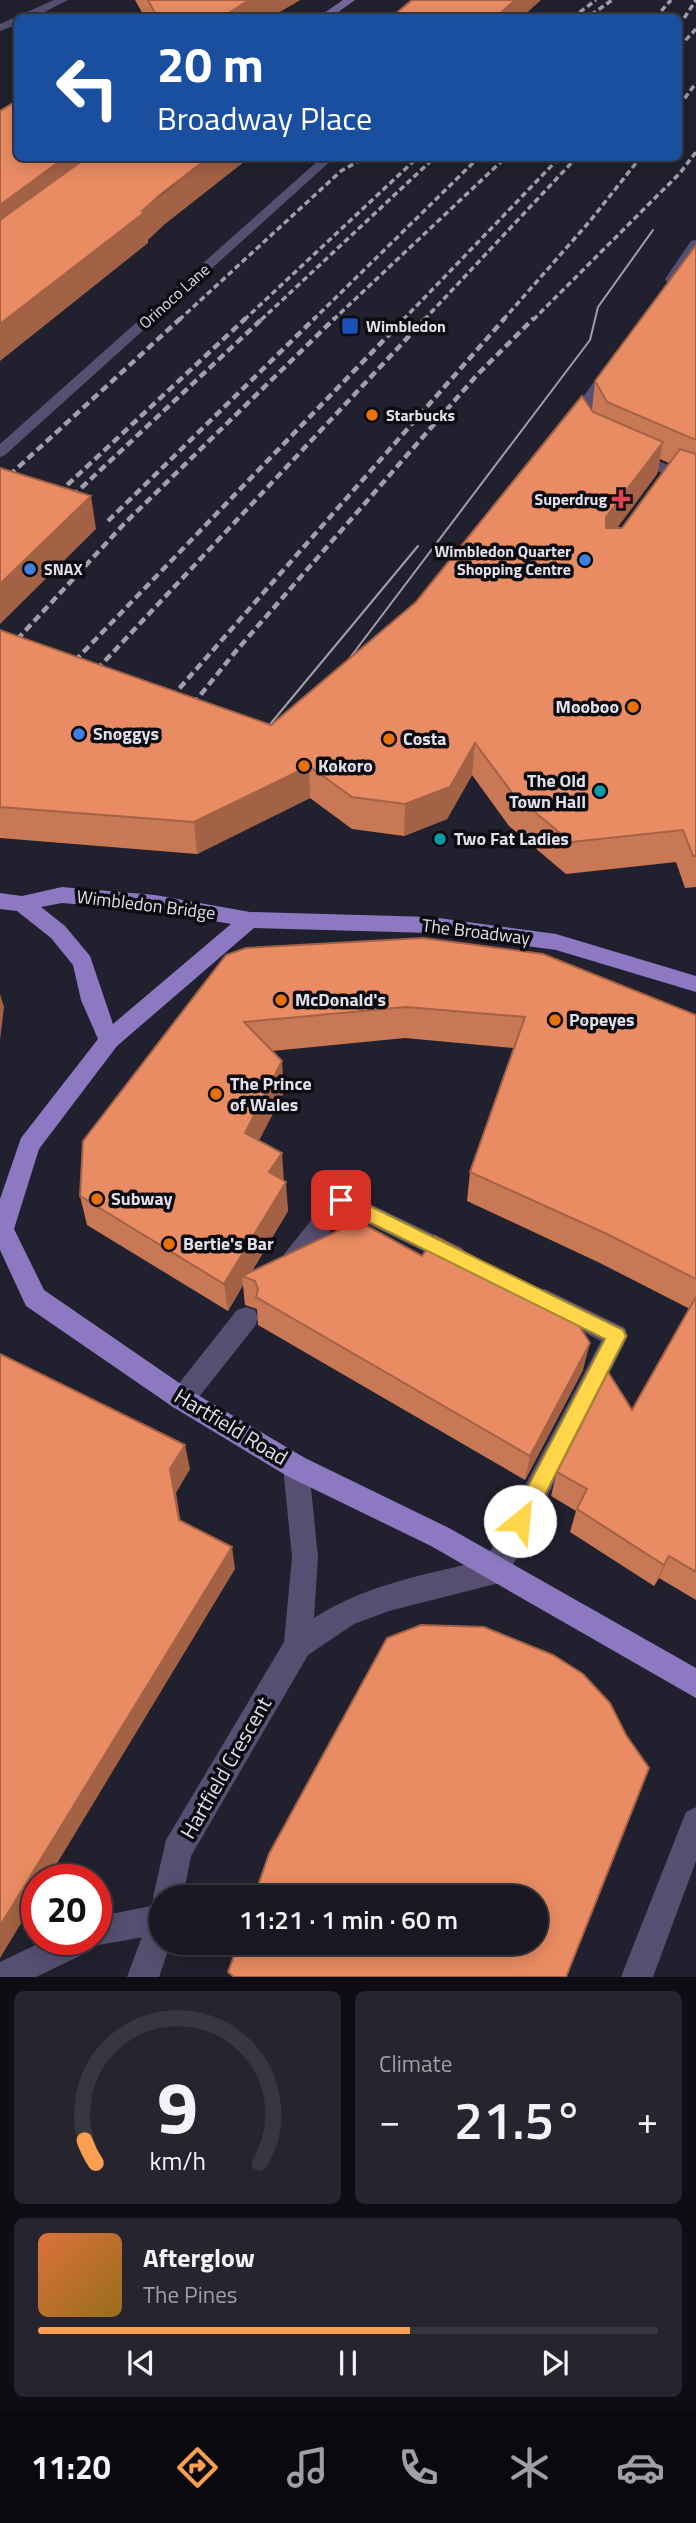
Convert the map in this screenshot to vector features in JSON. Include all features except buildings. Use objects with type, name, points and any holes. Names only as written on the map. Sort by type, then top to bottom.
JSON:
[{"type":"main road","points":[[328,14],[350,0]]},
{"type":"main road","name":"Wimbledon Bridge","points":[[0,901],[22,904],[62,895],[155,903],[250,919]]},
{"type":"main road","points":[[22,904],[58,932],[83,962],[92,1000],[109,1040]]},
{"type":"main road","name":"The Broadway","points":[[250,919],[431,925],[556,942],[696,984]]},
{"type":"main road","name":"Hartfield Road","points":[[250,919],[109,1040],[29,1145],[2,1229],[35,1298],[182,1399],[296,1467],[440,1537],[696,1684]]},
{"type":"street","points":[[32,14],[63,0]]},
{"type":"street","name":"Orinoco Lane","points":[[0,452],[325,161]]},
{"type":"street","points":[[664,290],[696,244]]},
{"type":"street","points":[[595,439],[580,413],[618,357]]},
{"type":"street","points":[[0,429],[19,435]]},
{"type":"street","points":[[620,450],[666,477],[696,482]]},
{"type":"street","points":[[293,1261],[341,1200],[479,1268]]},
{"type":"street","points":[[495,1571],[617,1336],[529,1292]]},
{"type":"street","points":[[182,1399],[246,1318]]},
{"type":"street","name":"Hartfield Crescent","points":[[170,1885],[177,1851],[298,1645],[305,1557],[296,1467]]},
{"type":"street","name":"Hartfield Crescent","points":[[298,1645],[345,1614],[389,1597],[495,1571]]},
{"type":"street","points":[[637,1977],[696,1822]]},
{"type":"street","points":[[112,1929],[149,1921]]},
{"type":"street","points":[[3,1977],[48,1955]]},
{"type":"street","points":[[143,1977],[151,1955]]},
{"type":"tram line","points":[[343,667],[590,340],[598,307],[653,230]]},
{"type":"tram line","points":[[257,740],[418,546]]},
{"type":"railway","points":[[577,14],[596,0]]},
{"type":"railway","points":[[592,14],[612,0]]},
{"type":"railway","points":[[659,14],[671,0]]},
{"type":"railway","points":[[682,21],[696,0]]},
{"type":"railway","points":[[682,44],[696,29]]},
{"type":"railway","points":[[682,102],[696,83]]},
{"type":"railway","points":[[533,320],[680,173],[696,152]]},
{"type":"railway","points":[[179,320],[341,171],[359,161]]},
{"type":"railway","points":[[244,320],[414,161]]},
{"type":"railway","points":[[261,320],[431,161]]},
{"type":"railway","points":[[313,320],[475,161]]},
{"type":"railway","points":[[333,320],[502,161]]},
{"type":"railway","points":[[403,320],[556,161]]},
{"type":"railway","points":[[424,320],[573,161]]},
{"type":"railway","points":[[503,320],[590,221],[638,161]]},
{"type":"railway","points":[[0,484],[181,318]]},
{"type":"railway","points":[[49,502],[246,318]]},
{"type":"railway","points":[[63,505],[263,318]]},
{"type":"railway","points":[[108,521],[315,318]]},
{"type":"railway","points":[[0,658],[124,524],[335,318]]},
{"type":"railway","points":[[66,670],[405,318]]},
{"type":"railway","points":[[88,679],[426,318]]},
{"type":"railway","points":[[163,707],[505,318]]},
{"type":"railway","points":[[185,714],[236,651],[477,375],[534,318]]},
{"type":"place","name":"Wimbledon","points":[[350,326]]},
{"type":"place","name":"Starbucks","points":[[372,415]]},
{"type":"place","name":"Superdrug","points":[[621,499]]},
{"type":"place","name":"Wimbledon Quarter Shopping Centre","points":[[585,560]]},
{"type":"place","name":"SNAX","points":[[30,569]]},
{"type":"place","name":"Mooboo","points":[[633,707]]},
{"type":"place","name":"Snoggys","points":[[79,734]]},
{"type":"place","name":"Costa","points":[[389,739]]},
{"type":"place","name":"Kokoro","points":[[304,766]]},
{"type":"place","name":"The Old Town Hall","points":[[600,791]]},
{"type":"place","name":"Two Fat Ladies","points":[[440,839]]},
{"type":"place","name":"McDonald's","points":[[281,1000]]},
{"type":"place","name":"Popeyes","points":[[555,1020]]},
{"type":"place","name":"The Prince of Wales","points":[[216,1094]]},
{"type":"place","name":"Subway","points":[[97,1199]]},
{"type":"place","name":"Bertie's Bar","points":[[169,1244]]},
{"type":"route","points":[[341,1200],[617,1336],[520,1521]]}]
